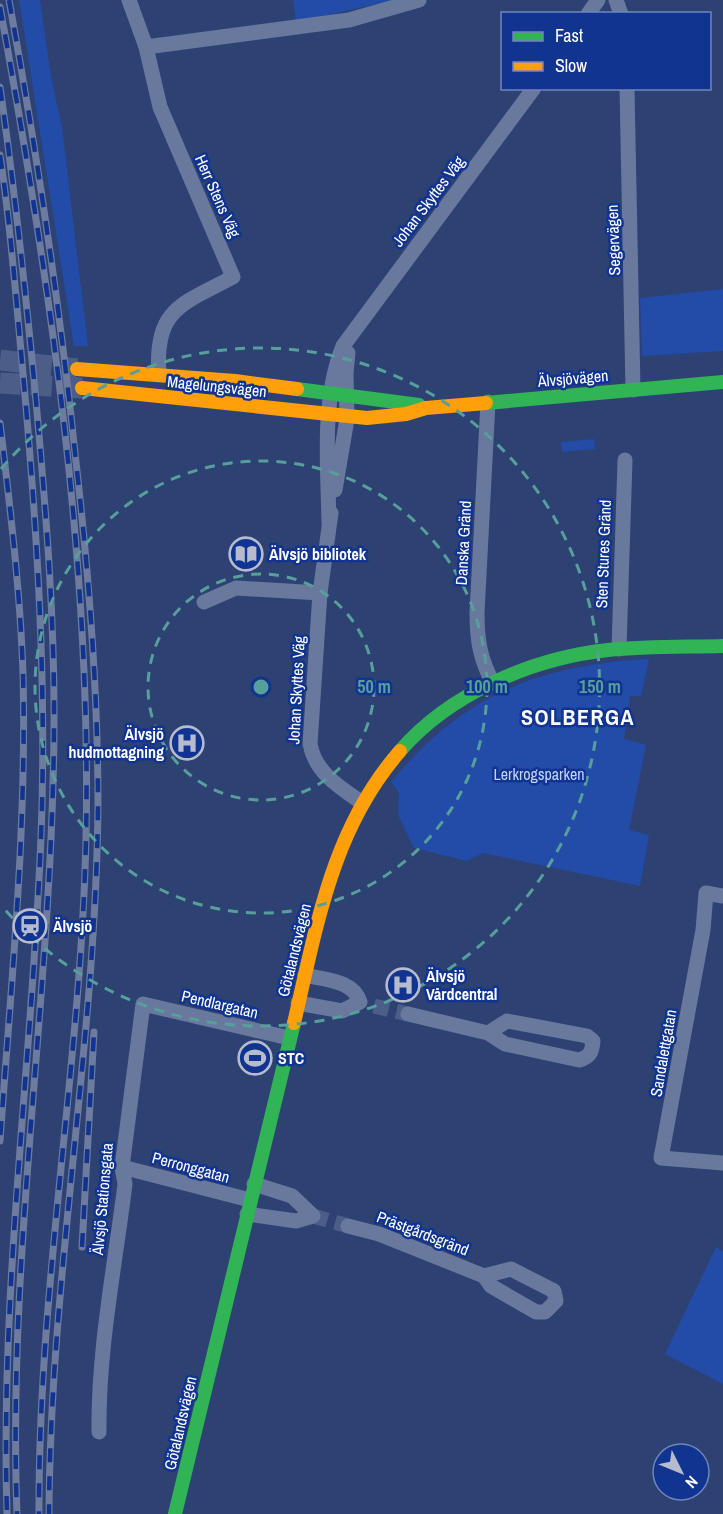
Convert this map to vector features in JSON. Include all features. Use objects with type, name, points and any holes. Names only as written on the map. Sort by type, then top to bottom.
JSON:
[{"type":"street","name":"Herr Stens Väg","points":[[129,0],[146,47],[160,107],[233,277],[177,307],[166,318],[158,359],[159,374]]},
{"type":"street","points":[[146,47],[349,20],[419,0]]},
{"type":"street","name":"Johan Skyttes Väg","points":[[329,523],[328,416],[338,360],[351,335],[533,90]]},
{"type":"street","name":"Segervägen","points":[[627,90],[633,390]]},
{"type":"street","name":"Johan Skyttes Väg","points":[[351,335],[346,373],[347,419],[329,523],[320,593],[310,744],[313,758],[338,786],[361,802]]},
{"type":"street","name":"Magelungsvägen","points":[[77,369],[159,374],[332,394]]},
{"type":"street","name":"Älvsjövägen","points":[[347,419],[411,414],[426,408],[723,382]]},
{"type":"street","name":"Magelungsvägen","points":[[82,388],[347,419]]},
{"type":"street","name":"Älvsjövägen","points":[[332,394],[411,402],[426,408]]},
{"type":"street","name":"Danska Gränd","points":[[488,402],[477,644],[492,683]]},
{"type":"street","name":"Sten Stures Gränd","points":[[619,650],[625,460]]},
{"type":"street","points":[[204,603],[236,588],[320,593]]},
{"type":"street","name":"Götalandsvägen","points":[[175,1514],[323,901],[347,832],[361,802],[382,773],[415,738],[442,714],[492,683],[531,667],[562,658],[619,650],[723,646]]},
{"type":"street","name":"Sandalettgatan","points":[[723,896],[706,892],[703,930],[661,1158],[723,1162]]},
{"type":"street","points":[[298,1003],[342,1011],[367,1004],[348,986],[305,975]]},
{"type":"street","name":"Pendlargatan","points":[[143,1004],[289,1038]]},
{"type":"street","name":"Älvsjö Stationsgata","points":[[99,1432],[103,1345],[125,1184],[122,1167],[143,1004]]},
{"type":"street","points":[[408,1014],[488,1033],[505,1044],[579,1060],[587,1058],[592,1050],[593,1041],[586,1036],[507,1021],[488,1033]]},
{"type":"street","name":"Perronggatan","points":[[122,1167],[249,1207]]},
{"type":"street","points":[[249,1207],[296,1221],[313,1216],[292,1196],[254,1184]]},
{"type":"street","name":"Prästgårdsgränd","points":[[348,1226],[379,1234],[484,1276]]},
{"type":"green space","points":[[19,0],[40,0],[51,77],[62,127],[88,346],[74,346]]},
{"type":"green space","points":[[293,0],[395,0],[296,22]]},
{"type":"green space","points":[[723,289],[723,351],[642,356],[640,298]]},
{"type":"green space","points":[[594,439],[595,449],[562,452],[561,442]]},
{"type":"green space","name":"Lerkrogsparken","points":[[649,659],[641,696],[630,696],[624,739],[646,745],[629,830],[649,835],[640,886],[483,853],[467,861],[414,848],[398,815],[399,793],[391,782],[418,752],[446,727],[475,706],[505,690],[538,678],[609,662]]},
{"type":"green space","points":[[716,1247],[723,1251],[723,1384],[665,1354]]},
{"type":"tunnel","points":[[0,360],[77,369]]},
{"type":"tunnel","points":[[0,383],[82,388]]},
{"type":"tunnel","points":[[374,1006],[408,1014]]},
{"type":"tunnel","points":[[313,1216],[348,1226]]},
{"type":"railway","points":[[9,0],[47,230],[70,404],[89,590],[98,762],[90,982],[57,1337],[51,1425],[49,1514]]},
{"type":"railway","points":[[0,7],[35,212],[64,421],[82,630],[86,735],[83,923],[45,1345],[39,1514]]},
{"type":"railway","points":[[0,87],[20,244],[36,401],[49,566],[54,690],[46,927],[18,1319],[17,1514]]},
{"type":"railway","points":[[0,155],[13,264],[33,489],[40,605],[43,721],[37,922],[12,1260],[8,1345],[7,1514]]},
{"type":"railway","points":[[0,423],[20,610],[24,732],[17,907],[0,1141]]},
{"type":"railway","points":[[82,1247],[94,1032]]},
{"type":"traffic: fast","points":[[486,403],[723,382]]},
{"type":"traffic: fast","points":[[297,389],[419,405]]},
{"type":"traffic: fast","points":[[400,751],[420,730],[443,712],[468,696],[522,670],[580,654],[608,650],[723,646]]},
{"type":"traffic: fast","points":[[175,1514],[294,1023]]},
{"type":"traffic: slow","points":[[77,369],[235,381],[297,389]]},
{"type":"traffic: slow","points":[[82,388],[367,418],[406,414],[426,408],[486,403]]},
{"type":"traffic: slow","points":[[294,1023],[320,914],[343,846],[358,813],[377,781],[400,751]]},
{"type":"place","name":"Älvsjö bibliotek","points":[[246,554]]},
{"type":"place","name":"Älvsjö hudmottagning","points":[[187,743]]},
{"type":"place","name":"Älvsjö","points":[[30,926]]},
{"type":"place","name":"Älvsjö Vårdcentral","points":[[403,985]]},
{"type":"place","name":"STC","points":[[255,1058]]},
{"type":"district","name":"SOLBERGA","points":[[578,717]]}]
